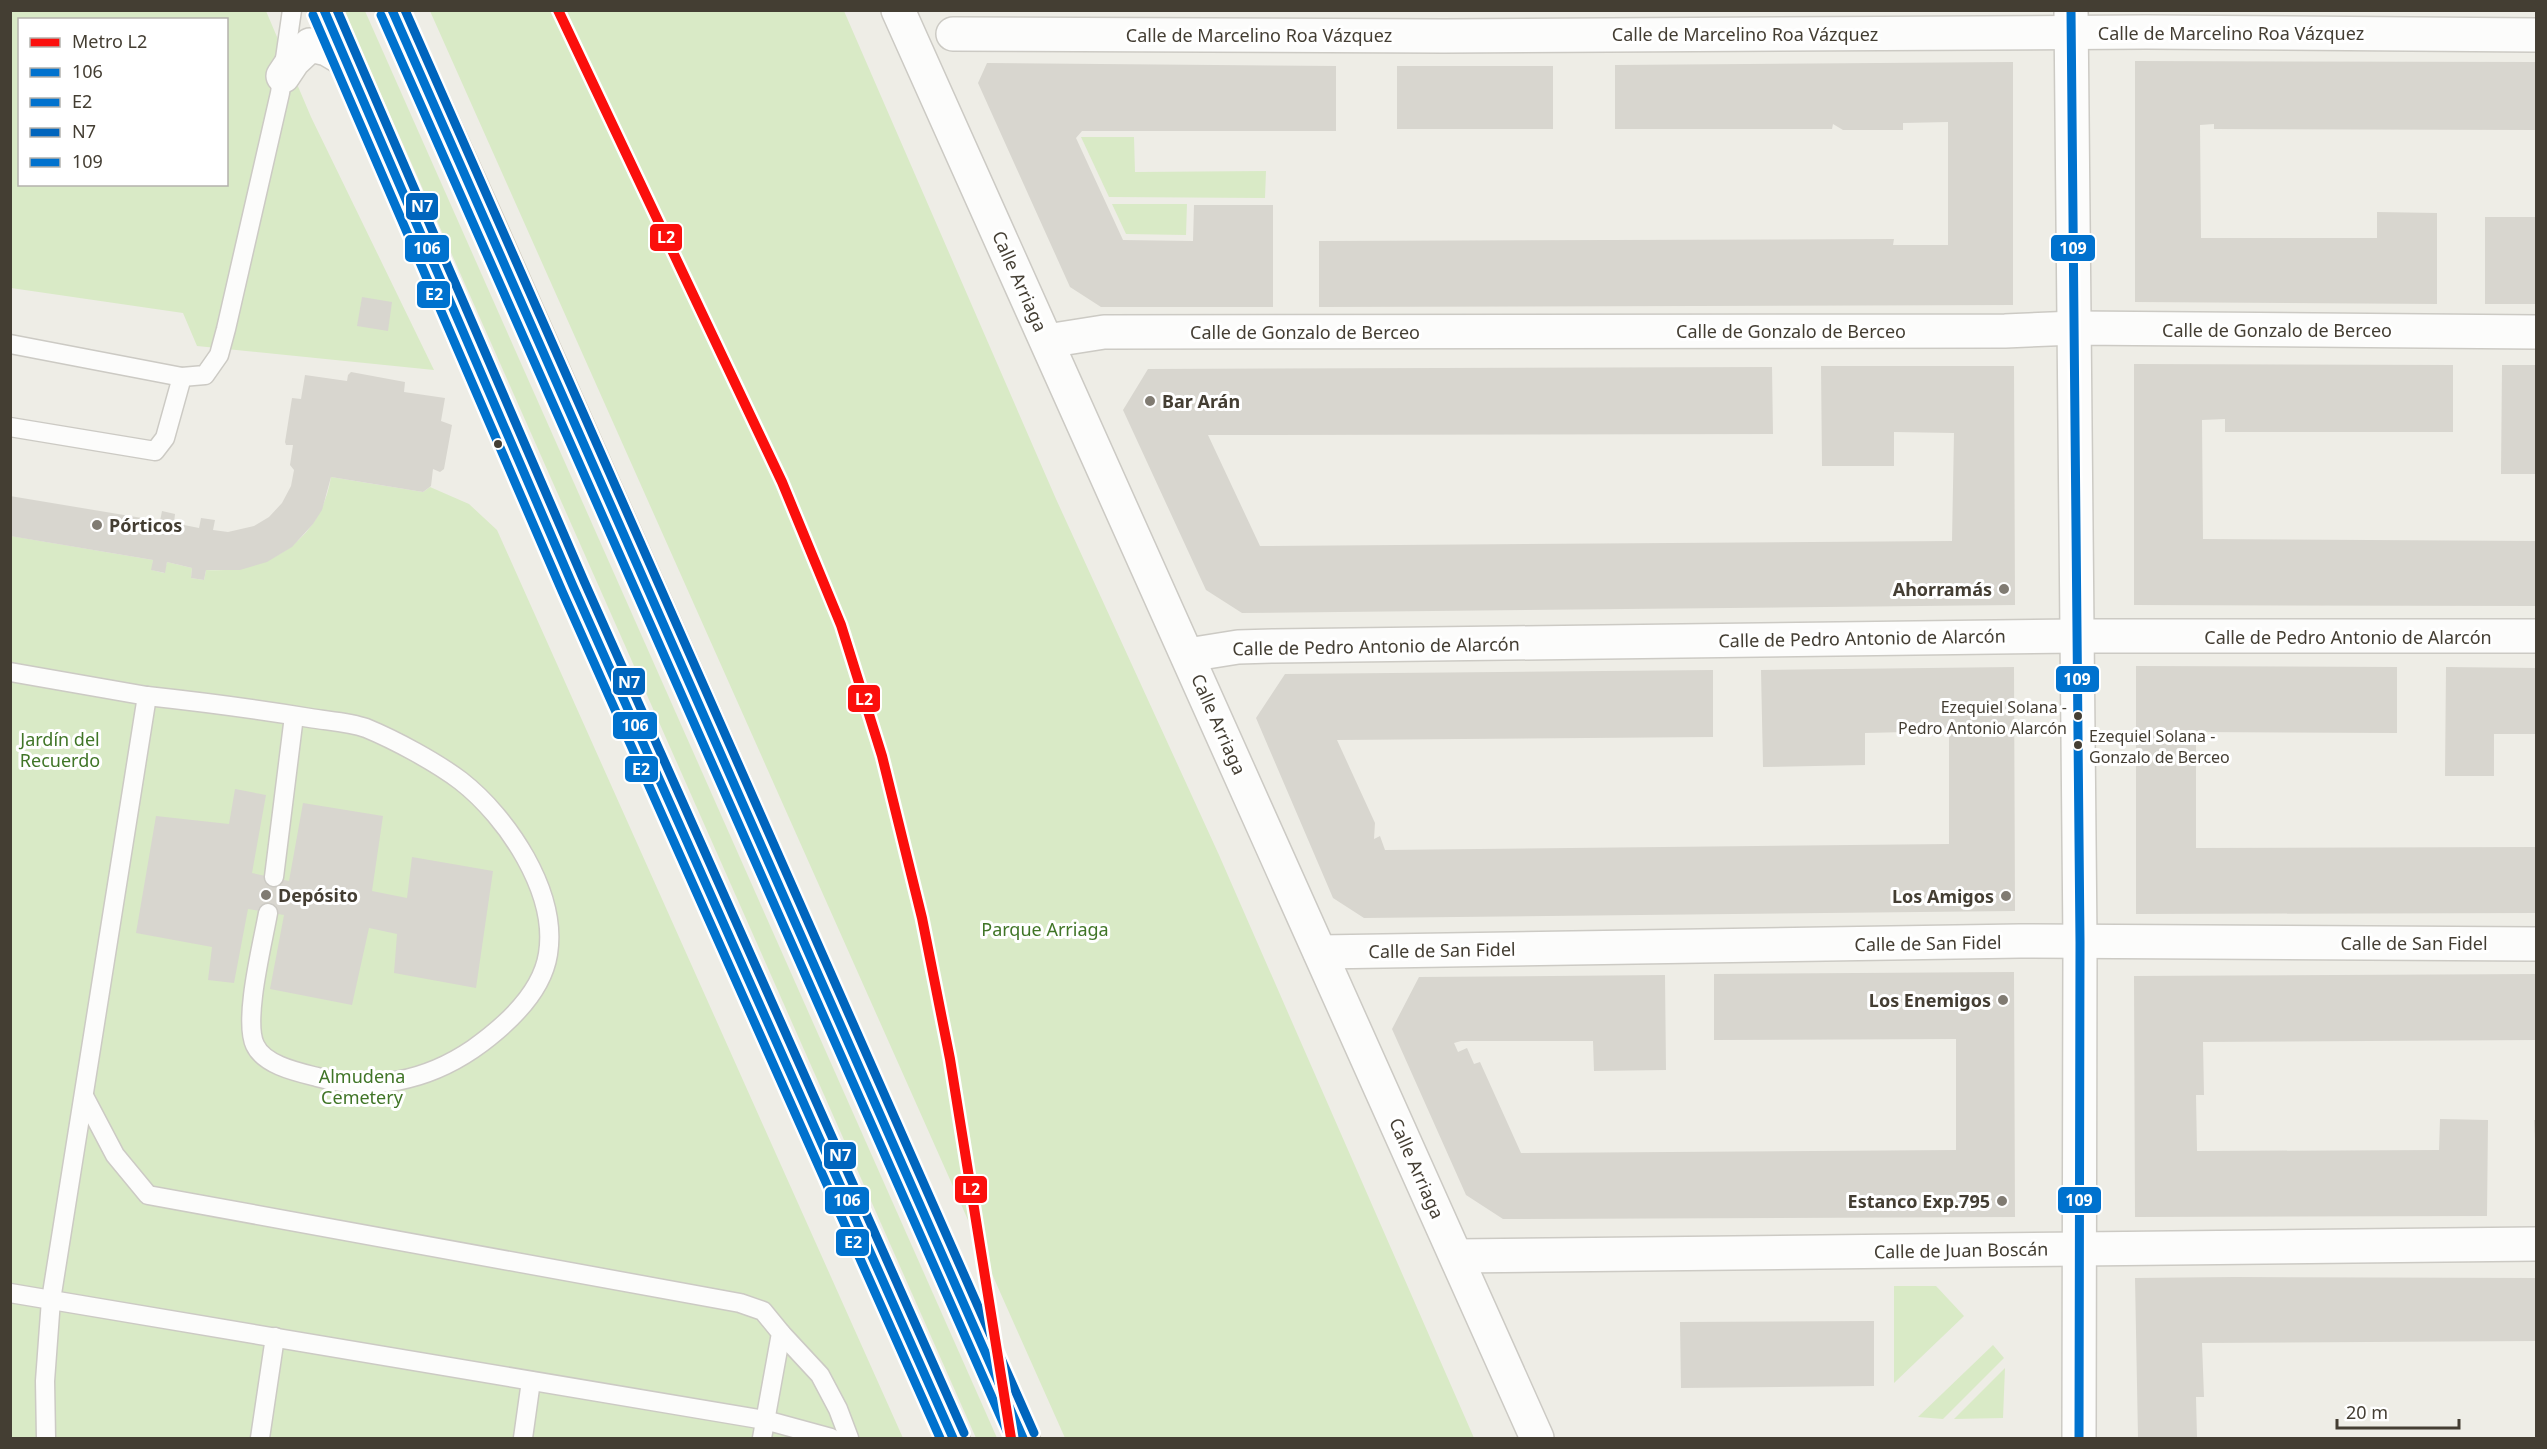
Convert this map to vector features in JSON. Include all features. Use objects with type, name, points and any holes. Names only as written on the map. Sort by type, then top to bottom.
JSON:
[{"type":"main road","points":[[324,10],[573,586],[953,1438]]},
{"type":"main road","points":[[392,10],[1023,1438]]},
{"type":"street","name":"Calle de Marcelino Roa Vázquez","points":[[902,21],[1444,23],[2071,21],[2536,35]]},
{"type":"street","name":"Calle Arriaga","points":[[902,21],[1538,1438]]},
{"type":"street","points":[[2071,21],[2080,942],[2079,1438]]},
{"type":"street","points":[[283,76],[293,61],[310,45],[327,49],[344,59]]},
{"type":"street","name":"Calle de Gonzalo de Berceo","points":[[1047,341],[1104,332],[2075,328],[2536,332]]},
{"type":"street","name":"Calle de Pedro Antonio de Alarcón","points":[[1188,655],[1238,647],[1265,646],[2076,636],[2536,636]]},
{"type":"street","name":"Calle de San Fidel","points":[[1320,952],[2080,942],[2536,944]]},
{"type":"street","name":"Calle de Juan Boscán","points":[[1457,1256],[2080,1247],[2536,1244]]},
{"type":"lane","points":[[10,344],[182,377],[205,375],[219,354],[283,76],[292,10]]},
{"type":"lane","points":[[10,427],[155,451],[165,438],[182,377]]},
{"type":"lane","points":[[10,672],[147,696],[365,728],[461,782],[502,825],[537,877],[547,907],[548,954],[537,982],[519,1009],[489,1038],[458,1059],[421,1075],[386,1084],[338,1082],[279,1067],[255,1046],[249,1021],[268,913]]},
{"type":"lane","points":[[46,1438],[45,1381],[51,1300],[85,1098],[147,696]]},
{"type":"lane","points":[[274,877],[294,716]]},
{"type":"lane","points":[[85,1098],[115,1155],[148,1195],[740,1303],[764,1311],[820,1375],[838,1409],[849,1438]]},
{"type":"lane","points":[[10,1293],[765,1420],[831,1438]]},
{"type":"lane","points":[[762,1438],[782,1333]]},
{"type":"lane","points":[[260,1438],[275,1337]]},
{"type":"lane","points":[[523,1438],[531,1381]]},
{"type":"green space","points":[[11,11],[266,11],[311,117],[434,370],[197,346],[183,313],[11,288]]},
{"type":"green space","points":[[344,11],[365,11],[997,1438],[976,1438]]},
{"type":"green space","name":"Parque Arriaga","points":[[430,11],[844,11],[1056,499],[1219,855],[1474,1438],[1065,1438]]},
{"type":"green space","points":[[1081,137],[1134,137],[1135,172],[1266,171],[1265,198],[1109,197]]},
{"type":"green space","points":[[1112,204],[1187,204],[1186,235],[1126,234]]},
{"type":"green space","name":"Almudena Cemetery","points":[[331,477],[423,492],[430,487],[469,504],[497,530],[903,1438],[11,1438],[11,536],[153,560],[152,570],[164,573],[167,562],[192,568],[191,578],[204,580],[206,570],[229,570],[250,566],[288,549],[316,519]]},
{"type":"green space","points":[[1894,1286],[1936,1286],[1964,1316],[1894,1383]]},
{"type":"green space","points":[[1993,1345],[2004,1358],[1943,1419],[1918,1417]]},
{"type":"green space","points":[[2005,1368],[2003,1418],[1954,1419]]},
{"type":"building","points":[[2135,61],[2536,62],[2536,130],[2214,129],[2214,124],[2200,125],[2201,238],[2377,238],[2377,212],[2437,213],[2437,304],[2135,302]]},
{"type":"building","points":[[2013,62],[2013,305],[1319,307],[1319,241],[1894,239],[1893,245],[1948,245],[1948,122],[1903,123],[1903,130],[1843,130],[1833,124],[1832,129],[1615,129],[1615,65]]},
{"type":"building","points":[[987,63],[1336,66],[1336,131],[1082,131],[1076,138],[1123,240],[1193,241],[1194,205],[1273,205],[1273,307],[1101,307],[1070,287],[978,83]]},
{"type":"building","points":[[1397,66],[1553,66],[1553,129],[1397,129]]},
{"type":"building","points":[[2485,217],[2536,217],[2536,304],[2485,304]]},
{"type":"building","points":[[362,297],[392,302],[388,331],[357,326]]},
{"type":"building","points":[[2134,364],[2453,365],[2453,432],[2225,432],[2225,419],[2202,420],[2203,539],[2536,541],[2536,606],[2134,605]]},
{"type":"building","points":[[2502,365],[2536,365],[2536,474],[2501,474]]},
{"type":"building","points":[[1821,366],[2014,366],[2015,605],[1242,613],[1206,590],[1123,410],[1148,369],[1772,367],[1773,434],[1208,435],[1260,546],[1952,541],[1954,433],[1894,432],[1894,466],[1822,466]]},
{"type":"building","points":[[351,372],[405,382],[404,392],[445,398],[441,421],[452,425],[444,469],[440,472],[433,469],[431,486],[423,492],[331,477],[322,510],[313,524],[292,547],[267,562],[240,570],[206,570],[204,580],[191,578],[192,568],[167,562],[165,573],[151,570],[153,560],[10,536],[10,496],[160,521],[162,511],[175,514],[174,523],[199,528],[201,518],[215,520],[213,530],[228,532],[254,526],[269,517],[282,503],[291,486],[294,470],[290,465],[293,445],[286,445],[285,442],[292,398],[301,399],[305,375],[347,381]]},
{"type":"building","points":[[2136,666],[2397,667],[2397,733],[2196,732],[2196,848],[2536,847],[2536,913],[2136,914]]},
{"type":"building","points":[[2014,667],[2015,911],[1364,918],[1333,898],[1256,718],[1285,674],[1713,670],[1713,737],[1337,740],[1375,823],[1374,839],[1380,836],[1385,850],[1949,844],[1949,731],[1865,733],[1865,765],[1763,767],[1761,670]]},
{"type":"building","points":[[2446,667],[2536,668],[2536,734],[2494,734],[2494,776],[2445,776]]},
{"type":"building","name":"Depósito","points":[[235,789],[266,795],[252,873],[289,881],[303,803],[383,816],[372,891],[407,898],[412,857],[493,871],[476,988],[394,973],[397,934],[369,928],[352,1005],[270,989],[284,915],[248,909],[234,983],[208,980],[212,947],[136,933],[156,816],[229,824]]},
{"type":"building","points":[[2014,972],[2015,1217],[1503,1219],[1466,1195],[1392,1029],[1419,977],[1665,975],[1666,1070],[1594,1071],[1593,1041],[1461,1041],[1454,1043],[1458,1052],[1467,1048],[1474,1064],[1480,1062],[1521,1153],[1956,1150],[1956,1039],[1714,1040],[1714,974]]},
{"type":"building","points":[[2536,974],[2536,1040],[2203,1042],[2204,1095],[2196,1095],[2197,1151],[2439,1150],[2440,1119],[2488,1120],[2487,1216],[2135,1217],[2134,976]]},
{"type":"building","points":[[2534,1120],[2536,1120],[2536,1139],[2535,1139]]},
{"type":"building","points":[[2135,1278],[2536,1278],[2536,1341],[2202,1343],[2204,1397],[2196,1397],[2197,1438],[2138,1438]]},
{"type":"building","points":[[1874,1321],[1874,1386],[1681,1388],[1680,1322]]},
{"type":"metro line","name":"L2","points":[[558,10],[782,482],[841,625],[882,756],[922,918],[950,1059],[1011,1438]]},
{"type":"transit line","name":"106","points":[[324,10],[573,586],[953,1438]]},
{"type":"transit line","name":"N7","points":[[337,10],[584,581],[964,1433]]},
{"type":"transit line","name":"106","points":[[392,10],[1023,1438]]},
{"type":"transit line","name":"N7","points":[[405,10],[1034,1433]]},
{"type":"transit line","name":"109","points":[[2071,10],[2080,942],[2079,1438]]},
{"type":"transit line","name":"E2","points":[[313,15],[562,591],[940,1438]]},
{"type":"transit line","name":"E2","points":[[381,15],[1010,1438]]},
{"type":"place","name":"Bar Arán","points":[[1150,401]]},
{"type":"place","name":"Pórticos","points":[[97,525]]},
{"type":"place","name":"Ahorramás","points":[[2004,589]]},
{"type":"place","name":"Ezequiel Solana - Pedro Antonio Alarcón","points":[[2078,716]]},
{"type":"place","name":"Ezequiel Solana - Gonzalo de Berceo","points":[[2078,745]]},
{"type":"place","name":"Depósito","points":[[266,895]]},
{"type":"place","name":"Los Amigos","points":[[2006,896]]},
{"type":"place","name":"Los Enemigos","points":[[2003,1000]]},
{"type":"place","name":"Estanco Exp.795","points":[[2002,1201]]},
{"type":"park label","name":"Jardín del Recuerdo","points":[[60,750]]}]
